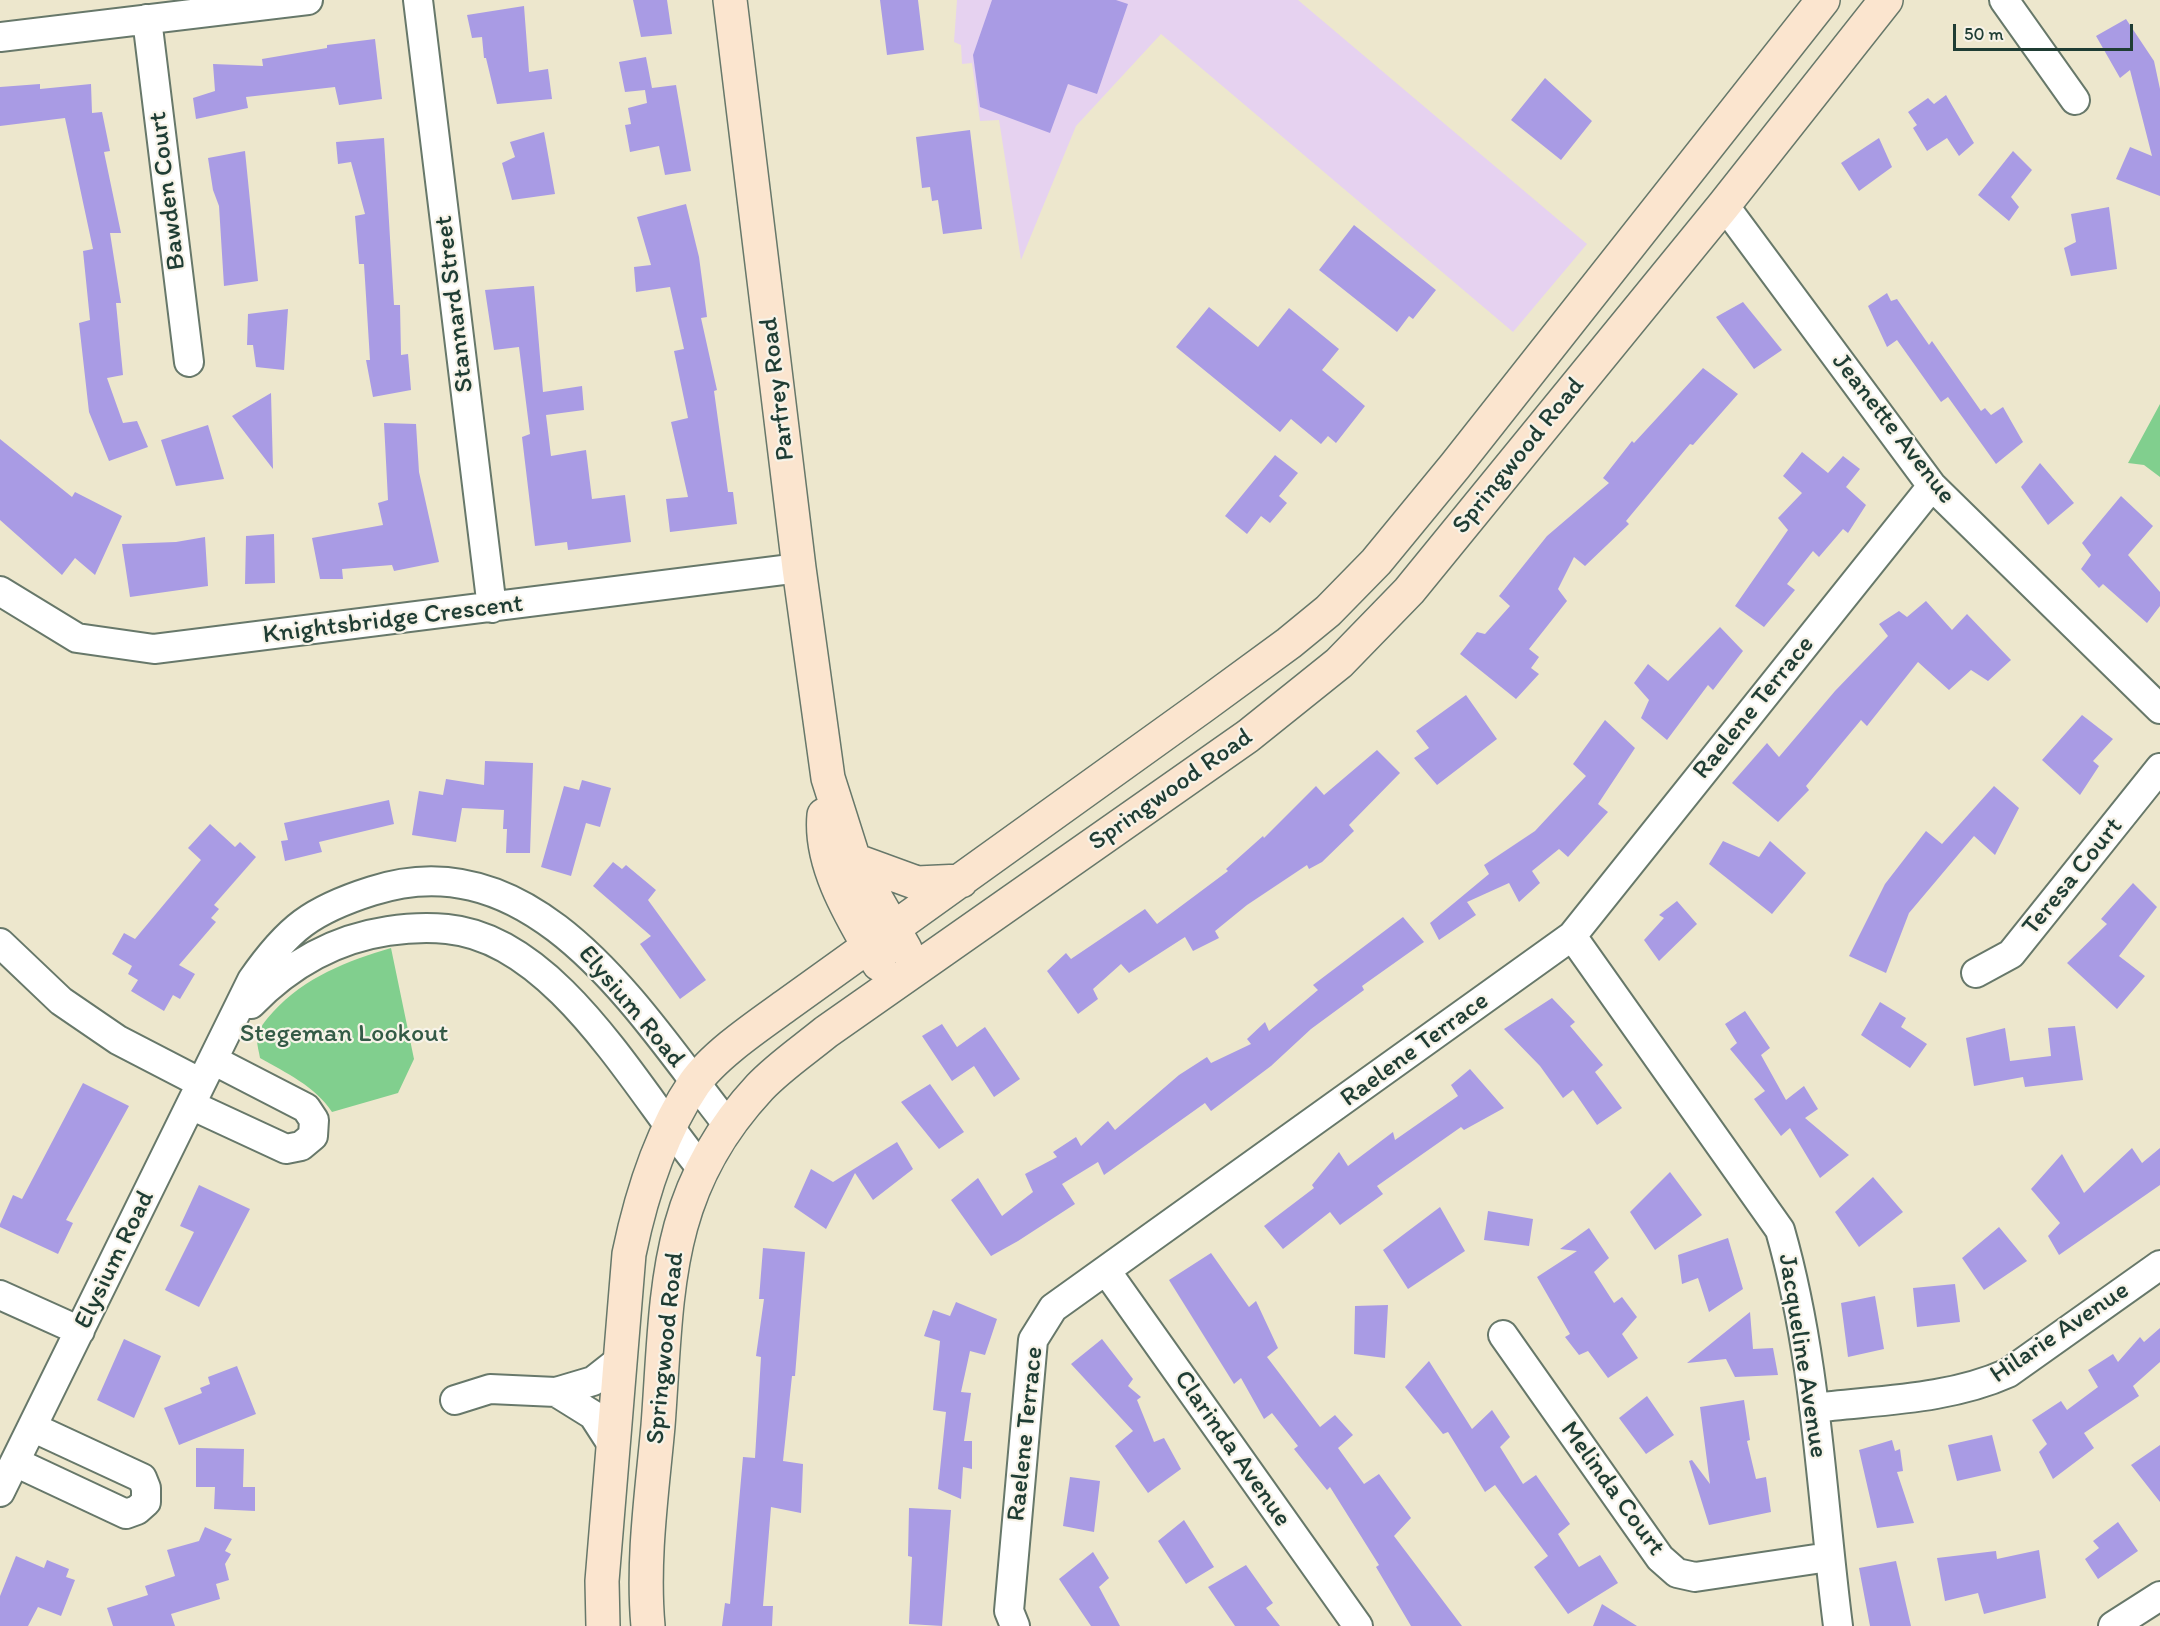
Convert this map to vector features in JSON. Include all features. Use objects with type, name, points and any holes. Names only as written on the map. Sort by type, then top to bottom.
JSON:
[{"type":"main road","name":"Parfrey Road","points":[[730,0],[799,568],[828,778],[880,938],[904,977]]},
{"type":"main road","name":"Springwood Road","points":[[603,1626],[602,1581],[629,1254],[640,1203],[669,1130],[695,1083],[736,1043],[1289,644],[1354,585],[1455,466],[1823,0]]},
{"type":"main road","name":"Springwood Road","points":[[648,1626],[647,1560],[671,1261],[686,1205],[702,1169],[728,1125],[761,1086],[826,1032],[1248,736],[1339,663],[1409,591],[1724,206],[1886,0]]},
{"type":"main road","name":"Parfrey Road","points":[[828,778],[823,824],[831,863],[855,923],[880,938]]},
{"type":"main road","points":[[854,860],[917,883],[961,881]]},
{"type":"street","points":[[0,37],[308,0]]},
{"type":"street","name":"Stannard Street","points":[[418,0],[492,608]]},
{"type":"street","points":[[2004,0],[2075,100]]},
{"type":"street","name":"Bawden Court","points":[[147,19],[189,363]]},
{"type":"street","name":"Jeanette Avenue","points":[[1724,206],[1932,486],[2160,709]]},
{"type":"street","name":"Raelene Terrace","points":[[1015,1626],[1009,1611],[1033,1340],[1053,1308],[1107,1272],[1572,936],[1932,486]]},
{"type":"street","name":"Knightsbridge Crescent","points":[[0,591],[77,638],[154,650],[799,568]]},
{"type":"street","name":"Teresa Court","points":[[1976,973],[2012,954],[2160,768]]},
{"type":"street","name":"Elysium Road","points":[[0,1492],[252,980],[273,950],[299,924],[336,902],[383,887],[423,880],[462,884],[502,896],[542,917],[577,942],[621,987],[728,1125]]},
{"type":"street","name":"Elysium Road","points":[[228,1028],[273,981],[304,960],[341,943],[376,933],[414,928],[449,929],[480,937],[522,958],[554,981],[591,1022],[669,1130],[702,1169]]},
{"type":"street","name":"Jacqueline Avenue","points":[[1572,936],[1780,1230],[1796,1284],[1814,1408],[1838,1626]]},
{"type":"street","points":[[0,943],[61,1001],[118,1040],[202,1083]]},
{"type":"street","name":"Hilarie Avenue","points":[[1814,1408],[1960,1391],[1984,1384],[2008,1373],[2160,1265]]},
{"type":"street","name":"Clarinda Avenue","points":[[1107,1272],[1358,1626]]},
{"type":"street","points":[[0,1295],[80,1331]]},
{"type":"street","name":"Melinda Court","points":[[1503,1335],[1660,1558],[1677,1573],[1695,1577],[1829,1557]]},
{"type":"street","points":[[456,1400],[490,1389],[556,1392],[593,1381],[621,1359]]},
{"type":"street","points":[[556,1392],[593,1415],[613,1446]]},
{"type":"street","points":[[15,1462],[126,1514],[137,1510],[147,1502],[146,1488],[142,1478],[32,1427]]},
{"type":"street","points":[[2113,1626],[2160,1596]]},
{"type":"shaded area","points":[[957,0],[1298,0],[1587,244],[1513,332],[1161,34],[1076,126],[1021,260],[999,120],[980,121],[972,63],[962,64],[961,45],[954,42]]},
{"type":"green space","points":[[2160,404],[2160,477],[2144,465],[2128,463]]},
{"type":"green space","name":"Stegeman Lookout","points":[[391,948],[414,1059],[398,1093],[332,1112],[309,1087],[260,1058],[257,1040],[259,1032],[268,1018],[285,1000],[313,980],[343,965]]},
{"type":"building","points":[[633,0],[667,0],[672,34],[641,37]]},
{"type":"building","points":[[880,0],[918,0],[924,50],[887,55]]},
{"type":"building","points":[[992,0],[1116,0],[1128,4],[1097,94],[1068,84],[1050,133],[980,107],[973,55]]},
{"type":"building","points":[[524,6],[529,72],[548,69],[552,99],[497,104],[486,58],[484,58],[482,37],[472,38],[467,15]]},
{"type":"building","points":[[2126,19],[2154,61],[2160,89],[2160,196],[2116,179],[2130,147],[2152,156],[2130,70],[2120,78],[2096,36]]},
{"type":"building","points":[[375,39],[382,99],[339,105],[335,87],[246,97],[248,108],[196,119],[193,98],[215,91],[213,64],[263,66],[262,59],[327,48],[327,45]]},
{"type":"building","points":[[646,57],[652,88],[676,85],[691,171],[665,175],[659,146],[630,152],[625,125],[631,124],[628,108],[647,103],[645,90],[625,92],[619,62]]},
{"type":"building","points":[[1545,78],[1592,121],[1561,160],[1511,120]]},
{"type":"building","points":[[40,84],[40,89],[91,84],[92,113],[102,112],[110,151],[104,152],[121,233],[110,233],[121,303],[116,303],[123,375],[107,378],[123,423],[137,421],[148,447],[109,461],[89,412],[79,323],[90,320],[83,251],[93,249],[65,118],[0,126],[0,87]]},
{"type":"building","points":[[1946,95],[1974,143],[1959,156],[1947,138],[1927,151],[1913,128],[1917,125],[1908,112],[1928,98],[1934,104]]},
{"type":"building","points":[[970,130],[982,229],[943,234],[938,200],[932,201],[930,187],[922,188],[916,137]]},
{"type":"building","points":[[544,132],[555,194],[512,200],[502,163],[515,157],[510,142]]},
{"type":"building","points":[[384,138],[394,305],[400,305],[401,355],[408,354],[411,390],[373,397],[366,360],[370,360],[364,264],[359,264],[355,216],[365,214],[351,162],[338,164],[336,142]]},
{"type":"building","points":[[1879,138],[1892,167],[1859,191],[1841,163]]},
{"type":"building","points":[[245,151],[258,281],[224,286],[219,206],[213,190],[208,158]]},
{"type":"building","points":[[2013,151],[2032,170],[2011,197],[2019,207],[2009,221],[1978,195]]},
{"type":"building","points":[[686,204],[699,257],[707,317],[701,318],[717,390],[714,391],[728,492],[733,492],[737,524],[670,532],[666,499],[688,497],[671,422],[688,418],[674,351],[684,349],[670,287],[636,292],[634,267],[651,265],[637,217]]},
{"type":"building","points":[[2109,207],[2117,269],[2071,276],[2064,248],[2076,242],[2071,214]]},
{"type":"building","points":[[1354,225],[1436,290],[1413,319],[1409,316],[1397,332],[1319,270]]},
{"type":"building","points":[[534,286],[543,392],[582,386],[584,410],[546,415],[551,456],[586,450],[592,499],[625,495],[631,542],[568,550],[567,542],[535,546],[522,437],[530,434],[519,347],[494,350],[485,290]]},
{"type":"building","points":[[1887,293],[1891,301],[1897,299],[1929,345],[1932,341],[1981,411],[1985,408],[1991,415],[2003,407],[2023,442],[1996,464],[1948,397],[1941,402],[1897,340],[1887,347],[1868,306]]},
{"type":"building","points":[[1743,302],[1782,350],[1754,369],[1716,317]]},
{"type":"building","points":[[1209,307],[1258,347],[1289,308],[1339,349],[1322,370],[1365,406],[1336,443],[1328,436],[1321,444],[1291,419],[1280,432],[1176,347]]},
{"type":"building","points":[[288,309],[284,370],[256,367],[253,345],[247,345],[248,314]]},
{"type":"building","points":[[1703,368],[1738,394],[1693,445],[1690,444],[1626,521],[1629,524],[1585,566],[1574,557],[1558,589],[1567,601],[1529,649],[1539,657],[1531,668],[1539,674],[1516,699],[1460,654],[1477,632],[1485,634],[1510,606],[1499,596],[1547,536],[1609,483],[1603,478],[1632,441],[1634,443]]},
{"type":"building","points":[[271,393],[273,469],[232,416]]},
{"type":"building","points":[[384,423],[416,424],[419,472],[439,562],[394,571],[392,565],[342,569],[343,579],[320,579],[312,538],[383,525],[378,503],[388,500]]},
{"type":"building","points":[[208,425],[224,479],[176,486],[161,440]]},
{"type":"building","points":[[0,439],[72,497],[75,492],[122,516],[95,575],[75,558],[62,575],[0,520]]},
{"type":"building","points":[[1802,452],[1828,473],[1843,456],[1860,469],[1846,487],[1866,505],[1848,533],[1843,529],[1819,557],[1813,551],[1787,584],[1795,590],[1764,627],[1735,606],[1788,530],[1778,518],[1802,493],[1783,476]]},
{"type":"building","points":[[1275,455],[1298,473],[1279,496],[1287,503],[1270,523],[1261,516],[1247,534],[1225,516]]},
{"type":"building","points":[[2040,463],[2074,503],[2048,525],[2021,487]]},
{"type":"building","points":[[2121,496],[2153,526],[2128,555],[2160,592],[2160,606],[2147,623],[2103,584],[2099,588],[2081,569],[2091,555],[2082,543]]},
{"type":"building","points":[[274,534],[275,583],[245,584],[246,536]]},
{"type":"building","points":[[205,537],[208,586],[130,597],[122,544],[176,542]]},
{"type":"building","points":[[1926,601],[1952,630],[1967,614],[2011,660],[1988,681],[1971,670],[1949,690],[1918,662],[1867,726],[1861,720],[1806,786],[1809,790],[1778,822],[1732,783],[1767,743],[1779,757],[1835,691],[1888,636],[1879,624],[1899,611],[1907,617]]},
{"type":"building","points":[[1720,627],[1743,651],[1713,690],[1708,685],[1667,740],[1641,718],[1649,700],[1634,683],[1648,664],[1668,681]]},
{"type":"building","points":[[1466,695],[1497,739],[1437,785],[1414,758],[1429,748],[1416,731]]},
{"type":"building","points":[[2082,715],[2113,739],[2093,761],[2099,766],[2080,795],[2042,760]]},
{"type":"building","points":[[1605,720],[1635,748],[1598,804],[1608,812],[1568,857],[1559,849],[1532,871],[1540,883],[1519,902],[1509,883],[1467,902],[1476,915],[1439,940],[1430,923],[1489,874],[1484,865],[1535,831],[1586,776],[1573,764]]},
{"type":"building","points":[[1377,750],[1400,773],[1349,825],[1354,831],[1322,862],[1309,869],[1307,865],[1247,905],[1215,931],[1219,938],[1193,951],[1185,937],[1129,973],[1121,964],[1093,989],[1098,999],[1078,1014],[1047,971],[1066,953],[1071,959],[1145,909],[1157,924],[1228,871],[1226,869],[1263,836],[1264,838],[1316,786],[1324,795]]},
{"type":"building","points":[[485,761],[533,763],[530,853],[506,853],[507,829],[503,829],[504,810],[462,808],[456,842],[412,835],[419,791],[443,795],[446,779],[484,785]]},
{"type":"building","points":[[582,780],[611,788],[600,827],[586,823],[571,876],[541,867],[564,786],[579,790]]},
{"type":"building","points":[[1994,786],[2019,808],[1995,855],[1974,836],[1909,913],[1886,973],[1849,956],[1885,884],[1926,831],[1942,844]]},
{"type":"building","points":[[389,800],[394,824],[319,842],[322,852],[285,861],[281,841],[288,840],[284,823]]},
{"type":"building","points":[[210,824],[235,847],[240,842],[256,857],[214,905],[219,909],[211,918],[216,922],[179,965],[195,974],[180,999],[173,995],[164,1011],[131,991],[138,980],[128,974],[132,966],[112,954],[124,933],[135,939],[201,860],[188,848]]},
{"type":"building","points":[[1723,841],[1759,857],[1770,841],[1806,873],[1772,914],[1709,864]]},
{"type":"building","points":[[613,862],[622,869],[626,865],[656,890],[648,900],[706,980],[680,999],[640,944],[651,936],[593,886]]},
{"type":"building","points":[[2133,883],[2157,907],[2119,956],[2145,976],[2117,1009],[2067,963],[2107,924],[2101,919]]},
{"type":"building","points":[[1677,901],[1697,924],[1659,961],[1644,940],[1664,918],[1659,915]]},
{"type":"building","points":[[1403,917],[1424,942],[1362,986],[1364,990],[1311,1029],[1271,1066],[1211,1111],[1205,1103],[1104,1175],[1098,1162],[1062,1184],[1075,1204],[991,1256],[951,1200],[978,1178],[1002,1216],[1033,1192],[1025,1174],[1057,1157],[1053,1152],[1076,1137],[1081,1146],[1108,1121],[1115,1130],[1179,1075],[1207,1057],[1211,1063],[1251,1044],[1247,1039],[1265,1022],[1269,1031],[1318,990],[1313,985]]},
{"type":"building","points":[[1552,998],[1575,1022],[1570,1026],[1603,1065],[1595,1072],[1622,1108],[1597,1125],[1573,1090],[1563,1098],[1540,1066],[1504,1029]]},
{"type":"building","points":[[1880,1002],[1906,1018],[1901,1027],[1927,1044],[1910,1068],[1861,1035]]},
{"type":"building","points":[[1745,1011],[1770,1048],[1761,1055],[1786,1100],[1804,1086],[1818,1109],[1805,1118],[1849,1155],[1820,1178],[1790,1128],[1781,1136],[1754,1099],[1765,1091],[1730,1049],[1737,1043],[1725,1024]]},
{"type":"building","points":[[942,1024],[957,1047],[985,1027],[1020,1079],[994,1097],[974,1066],[952,1081],[922,1036]]},
{"type":"building","points":[[2075,1026],[2083,1080],[2025,1087],[2023,1077],[1974,1086],[1966,1038],[2005,1028],[2010,1061],[2051,1056],[2048,1028]]},
{"type":"building","points":[[1470,1069],[1504,1108],[1464,1130],[1461,1127],[1377,1186],[1383,1194],[1340,1225],[1330,1212],[1283,1249],[1264,1226],[1314,1188],[1312,1185],[1339,1152],[1348,1166],[1393,1132],[1395,1140],[1458,1096],[1451,1085]]},
{"type":"building","points":[[83,1083],[129,1106],[66,1220],[73,1223],[58,1254],[0,1227],[0,1224],[13,1195],[22,1199]]},
{"type":"building","points":[[930,1084],[964,1132],[939,1149],[901,1102]]},
{"type":"building","points":[[897,1142],[913,1169],[873,1200],[855,1173],[826,1229],[794,1207],[811,1169],[833,1182]]},
{"type":"building","points":[[2132,1148],[2142,1163],[2160,1148],[2160,1185],[2059,1255],[2048,1236],[2060,1223],[2031,1189],[2062,1154],[2084,1193]]},
{"type":"building","points":[[1670,1172],[1702,1215],[1655,1250],[1630,1212]]},
{"type":"building","points":[[1873,1177],[1903,1212],[1859,1247],[1835,1212]]},
{"type":"building","points":[[199,1185],[250,1209],[199,1307],[165,1290],[194,1232],[180,1226]]},
{"type":"building","points":[[1440,1207],[1465,1251],[1408,1289],[1383,1250]]},
{"type":"building","points":[[1488,1211],[1533,1219],[1529,1246],[1484,1240]]},
{"type":"building","points":[[1999,1227],[2027,1261],[1984,1290],[1962,1258]]},
{"type":"building","points":[[1589,1228],[1609,1258],[1594,1272],[1614,1303],[1622,1297],[1637,1317],[1622,1334],[1638,1358],[1608,1378],[1588,1351],[1579,1355],[1565,1337],[1570,1334],[1537,1277],[1577,1251],[1560,1249]]},
{"type":"building","points":[[1728,1238],[1743,1289],[1709,1312],[1698,1278],[1682,1284],[1678,1255]]},
{"type":"building","points":[[763,1248],[805,1252],[795,1376],[792,1376],[783,1461],[803,1464],[801,1513],[771,1507],[763,1606],[773,1606],[772,1626],[722,1626],[725,1603],[730,1604],[743,1457],[755,1458],[761,1357],[756,1356],[764,1299],[759,1299]]},
{"type":"building","points":[[1211,1253],[1249,1307],[1256,1301],[1278,1348],[1267,1357],[1320,1427],[1335,1415],[1353,1435],[1338,1448],[1364,1484],[1379,1474],[1411,1518],[1394,1536],[1462,1626],[1411,1626],[1376,1567],[1379,1565],[1330,1487],[1327,1490],[1294,1449],[1298,1446],[1272,1413],[1264,1419],[1241,1378],[1234,1384],[1169,1280]]},
{"type":"building","points":[[1955,1284],[1960,1322],[1917,1327],[1913,1288]]},
{"type":"building","points":[[1875,1296],[1884,1349],[1848,1357],[1841,1303]]},
{"type":"building","points":[[956,1302],[997,1319],[985,1355],[970,1351],[961,1392],[971,1393],[964,1441],[972,1441],[972,1469],[963,1467],[961,1499],[938,1489],[946,1412],[933,1410],[940,1341],[924,1336],[933,1310],[950,1316]]},
{"type":"building","points":[[1388,1305],[1385,1358],[1354,1354],[1355,1306]]},
{"type":"building","points":[[1750,1312],[1753,1349],[1773,1348],[1778,1375],[1735,1377],[1726,1359],[1687,1363]]},
{"type":"building","points":[[2160,1328],[2160,1362],[2133,1386],[2139,1396],[2084,1433],[2094,1448],[2053,1479],[2039,1452],[2047,1444],[2032,1420],[2061,1401],[2067,1410],[2098,1387],[2088,1370],[2113,1354],[2118,1362],[2140,1337],[2144,1342]]},
{"type":"building","points":[[124,1339],[161,1356],[134,1418],[97,1400]]},
{"type":"building","points":[[1102,1339],[1133,1379],[1128,1386],[1141,1397],[1137,1400],[1154,1442],[1164,1438],[1181,1469],[1148,1493],[1115,1446],[1133,1431],[1071,1364]]},
{"type":"building","points":[[1429,1361],[1472,1429],[1492,1410],[1510,1437],[1500,1447],[1523,1484],[1536,1475],[1570,1524],[1558,1534],[1579,1567],[1600,1555],[1618,1583],[1568,1614],[1534,1567],[1548,1556],[1495,1485],[1485,1492],[1448,1432],[1443,1434],[1405,1387]]},
{"type":"building","points":[[237,1366],[256,1414],[179,1445],[164,1408],[202,1393],[200,1388],[210,1384],[208,1377]]},
{"type":"building","points":[[1647,1396],[1674,1435],[1646,1454],[1619,1418]]},
{"type":"building","points":[[1744,1400],[1750,1440],[1747,1441],[1756,1479],[1766,1477],[1771,1512],[1709,1525],[1689,1461],[1692,1460],[1710,1484],[1700,1407]]},
{"type":"building","points":[[1992,1435],[2001,1471],[1957,1481],[1948,1445]]},
{"type":"building","points":[[1892,1440],[1895,1451],[1900,1449],[1903,1471],[1897,1472],[1914,1523],[1877,1528],[1859,1450]]},
{"type":"building","points":[[2160,1445],[2160,1502],[2131,1465]]},
{"type":"building","points":[[196,1448],[244,1449],[243,1487],[255,1487],[255,1511],[214,1509],[215,1487],[196,1487]]},
{"type":"building","points":[[1070,1477],[1100,1481],[1094,1532],[1063,1526]]},
{"type":"building","points":[[909,1508],[951,1510],[942,1626],[909,1624],[912,1557],[908,1556]]},
{"type":"building","points":[[1184,1520],[1214,1567],[1186,1584],[1158,1541]]},
{"type":"building","points":[[2118,1522],[2138,1551],[2098,1579],[2085,1559],[2099,1548],[2093,1541]]},
{"type":"building","points":[[205,1527],[232,1539],[225,1551],[231,1554],[225,1564],[229,1580],[216,1584],[220,1599],[171,1614],[175,1626],[113,1626],[107,1608],[148,1595],[145,1586],[175,1576],[167,1550],[199,1541]]},
{"type":"building","points":[[2039,1550],[2046,1598],[1984,1614],[1978,1593],[1945,1601],[1937,1558],[1996,1551],[1997,1559]]},
{"type":"building","points":[[1093,1552],[1109,1578],[1099,1587],[1120,1626],[1091,1626],[1059,1579]]},
{"type":"building","points":[[16,1556],[44,1568],[47,1560],[69,1569],[66,1577],[75,1580],[61,1616],[38,1607],[28,1626],[0,1626],[0,1596]]},
{"type":"building","points":[[1896,1561],[1911,1626],[1870,1626],[1859,1568]]},
{"type":"building","points":[[1246,1565],[1273,1603],[1266,1608],[1280,1626],[1235,1626],[1208,1587]]},
{"type":"building","points":[[1602,1604],[1637,1626],[1593,1626]]}]
